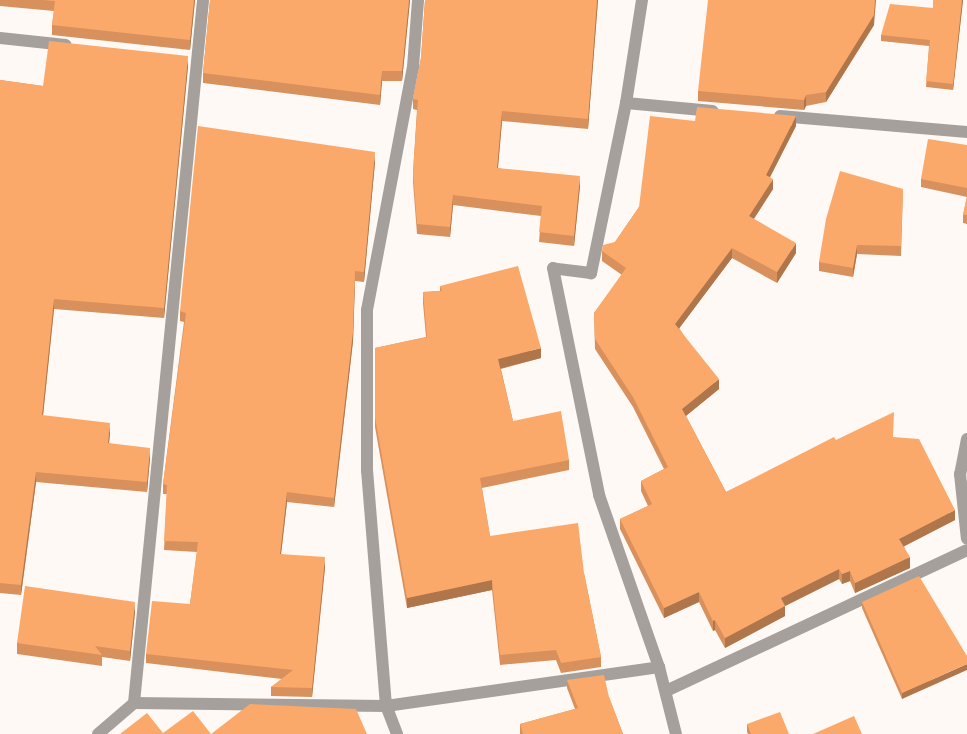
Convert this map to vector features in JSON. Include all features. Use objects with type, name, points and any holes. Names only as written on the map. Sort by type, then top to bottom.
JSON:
[{"type":"street","points":[[134,703],[151,542],[193,58],[203,0]]},
{"type":"street","points":[[397,734],[386,706],[367,471],[367,310],[413,67],[418,0]]},
{"type":"street","points":[[642,0],[626,103],[592,273],[553,268],[599,495],[659,667],[676,734]]},
{"type":"street","points":[[0,38],[79,46]]},
{"type":"street","points":[[626,103],[724,111]]},
{"type":"street","points":[[762,115],[967,132]]},
{"type":"street","points":[[967,439],[960,474],[967,539]]},
{"type":"street","points":[[666,691],[967,550]]},
{"type":"street","points":[[98,734],[134,703],[386,706],[659,667]]},
{"type":"building","points":[[42,0],[194,0],[190,40],[52,25],[55,1]]},
{"type":"building","points":[[210,0],[409,0],[402,71],[382,71],[380,95],[203,73]]},
{"type":"building","points":[[425,0],[597,0],[588,119],[502,111],[497,168],[580,176],[574,236],[539,232],[542,206],[453,195],[450,227],[417,224],[413,172],[418,100],[413,99],[421,58]]},
{"type":"building","points":[[708,0],[875,0],[874,15],[826,92],[806,95],[804,100],[698,91]]},
{"type":"building","points":[[933,0],[962,0],[953,84],[926,81],[930,40],[881,35],[890,4],[933,8]]},
{"type":"building","points":[[49,41],[188,56],[164,308],[54,299],[42,415],[110,423],[108,443],[150,448],[147,482],[36,472],[21,585],[0,583],[0,80],[43,86]]},
{"type":"building","points":[[697,107],[796,116],[766,175],[773,179],[749,216],[796,243],[777,272],[732,248],[675,324],[719,379],[682,409],[726,492],[834,437],[836,440],[894,412],[893,437],[919,439],[955,510],[899,539],[910,557],[855,583],[850,571],[842,574],[839,569],[781,598],[785,606],[725,638],[715,620],[713,621],[699,592],[664,608],[620,519],[652,504],[641,481],[668,467],[633,397],[595,339],[594,313],[626,268],[602,251],[603,245],[615,242],[639,207],[650,116],[695,121]]},
{"type":"building","points":[[198,126],[375,152],[364,272],[355,271],[353,332],[334,498],[287,492],[280,554],[325,557],[312,688],[271,687],[293,670],[146,654],[152,601],[190,604],[198,542],[164,541],[167,485],[163,484],[186,313],[180,311]]},
{"type":"building","points":[[928,139],[967,145],[967,188],[921,179]]},
{"type":"building","points":[[840,171],[903,189],[901,246],[857,245],[853,268],[819,262],[826,219]]},
{"type":"building","points":[[967,196],[967,215],[963,215]]},
{"type":"building","points":[[518,266],[541,348],[498,359],[513,421],[561,411],[569,460],[480,478],[490,536],[578,523],[584,573],[601,657],[561,663],[556,650],[500,655],[492,580],[407,598],[375,417],[375,348],[427,337],[423,292],[442,291],[440,286]]},
{"type":"building","points":[[919,576],[967,656],[967,664],[902,693],[862,602]]},
{"type":"building","points":[[25,586],[135,602],[130,651],[95,646],[102,655],[17,643]]},
{"type":"building","points":[[604,675],[609,697],[623,734],[523,734],[520,724],[578,708],[567,680]]},
{"type":"building","points":[[250,704],[356,709],[367,734],[211,734]]},
{"type":"building","points":[[193,711],[211,734],[120,734],[147,713],[163,733]]},
{"type":"building","points":[[780,712],[789,734],[751,734],[747,724]]},
{"type":"building","points":[[854,716],[862,734],[813,734]]}]
